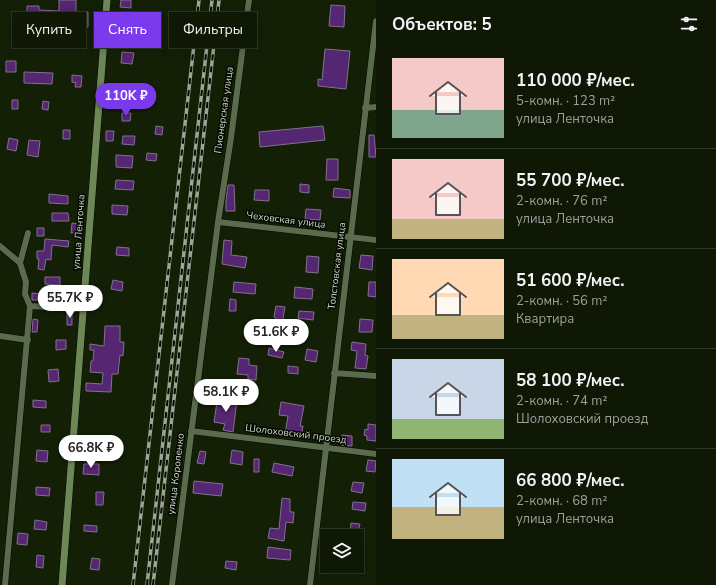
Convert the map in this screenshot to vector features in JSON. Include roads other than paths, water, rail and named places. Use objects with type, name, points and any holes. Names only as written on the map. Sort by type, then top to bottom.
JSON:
[{"type":"main road","name":"улица Ленточка","points":[[62,585],[107,0]]},
{"type":"street","name":"Пионерская улица","points":[[218,222],[231,138],[249,0]]},
{"type":"street","name":"Толстовская улица","points":[[310,585],[334,373],[352,238],[365,108],[376,21]]},
{"type":"street","points":[[365,108],[376,107]]},
{"type":"street","name":"Чеховская улица","points":[[218,222],[376,240]]},
{"type":"street","name":"улица Короленко","points":[[172,585],[218,222]]},
{"type":"street","points":[[20,263],[28,233]]},
{"type":"street","points":[[0,246],[20,263],[26,282],[25,294],[30,306],[4,585]]},
{"type":"street","points":[[30,306],[83,309]]},
{"type":"street","points":[[0,336],[28,340]]},
{"type":"street","points":[[334,373],[376,376]]},
{"type":"street","name":"Шолоховский проезд","points":[[191,431],[376,454]]},
{"type":"railway","points":[[133,585],[199,0]]},
{"type":"railway","points":[[147,585],[212,0]]},
{"type":"railway","points":[[153,585],[219,0]]}]
